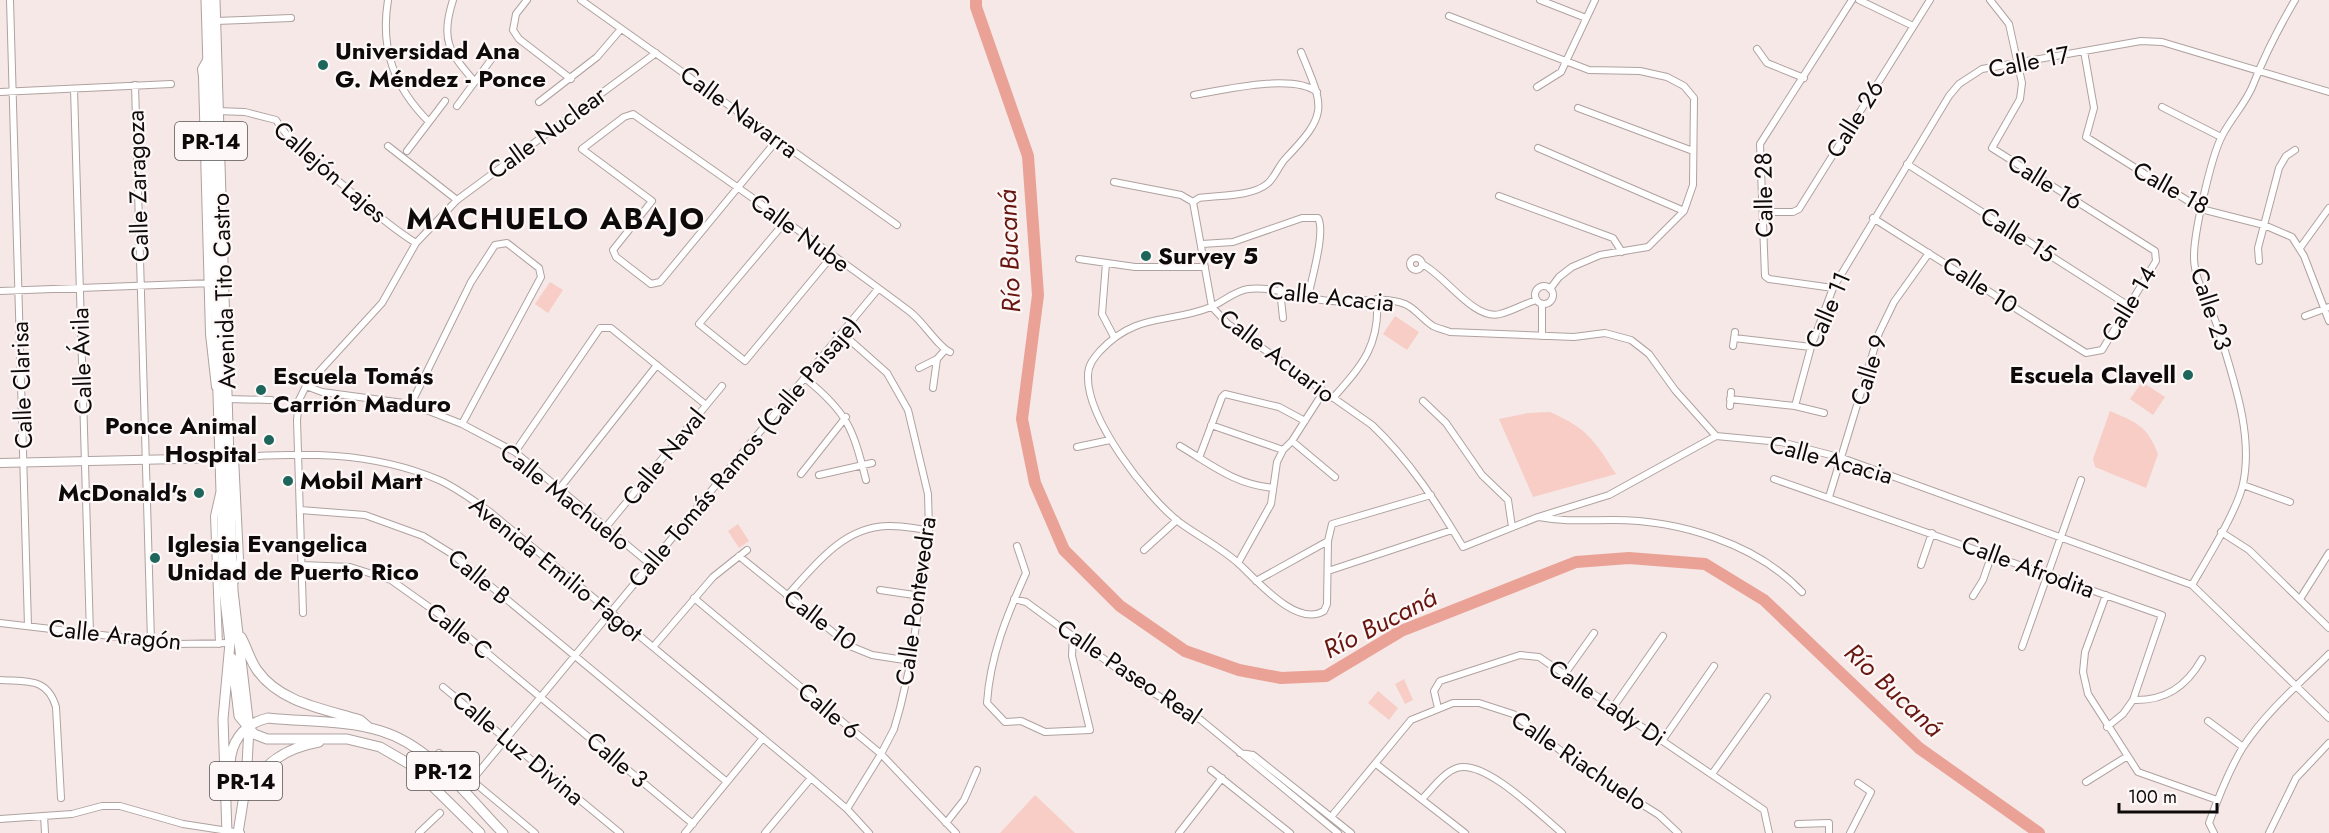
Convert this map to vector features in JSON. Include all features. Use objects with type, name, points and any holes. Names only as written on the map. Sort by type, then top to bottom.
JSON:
[{"type":"main road","name":"Avenida Tito Castro","points":[[206,0],[216,281],[228,458],[233,591],[249,728],[239,833]]},
{"type":"main road","name":"Avenida Tito Castro","points":[[210,111],[216,21],[215,0]]},
{"type":"main road","name":"Avenida Tito Castro","points":[[227,831],[223,718],[230,643],[224,591],[221,488],[228,458]]},
{"type":"main road","points":[[238,630],[258,671],[277,690],[297,701],[360,720],[369,728]]},
{"type":"main road","points":[[226,795],[233,746],[241,733],[249,728],[239,716],[230,643]]},
{"type":"main road","name":"PR-12","points":[[480,833],[424,776],[399,757],[371,744],[333,737],[267,739],[258,736],[249,728],[268,718],[369,728],[392,735],[420,752],[503,833]]},
{"type":"main road","points":[[242,806],[255,780],[274,759],[291,749],[333,737]]},
{"type":"street","name":"Calle Clarisa","points":[[10,0],[28,626]]},
{"type":"street","points":[[388,0],[384,22],[388,57],[397,83],[411,105],[429,122]]},
{"type":"street","points":[[453,0],[446,23],[451,55],[475,82]]},
{"type":"street","points":[[527,0],[516,14],[513,30],[519,39],[571,79]]},
{"type":"street","name":"Calle Navarra","points":[[581,0],[897,225]]},
{"type":"street","points":[[1540,0],[1586,18]]},
{"type":"street","points":[[1537,87],[1561,72],[1595,0]]},
{"type":"street","name":"Calle 28","points":[[1833,288],[1769,279],[1765,276],[1760,144],[1852,0]]},
{"type":"street","points":[[1859,0],[1913,26]]},
{"type":"street","name":"Calle 26","points":[[1764,212],[1793,212],[1799,209],[1930,0]]},
{"type":"street","points":[[1990,0],[2009,24],[2016,61]]},
{"type":"street","name":"Calle 23","points":[[2243,484],[2245,457],[2239,405],[2213,310],[2194,263],[2201,209],[2221,137],[2253,87],[2268,45],[2295,0]]},
{"type":"street","points":[[1449,16],[1589,70],[1640,70],[1667,77],[1684,86],[1694,98],[1693,185],[1684,211],[1648,247],[1600,255],[1572,267],[1559,277],[1550,289],[1552,299],[1542,304]]},
{"type":"street","points":[[216,21],[291,18]]},
{"type":"street","points":[[539,102],[597,57],[621,28]]},
{"type":"street","name":"Calle 17","points":[[1873,218],[1949,96],[1959,84],[1982,69],[2016,61],[2140,41],[2163,42],[2329,92]]},
{"type":"street","points":[[1756,50],[1767,63],[1804,78]]},
{"type":"street","name":"Calle 18","points":[[2084,51],[2094,108],[2086,137],[2201,209],[2285,232],[2300,248],[2327,308],[2329,321]]},
{"type":"street","points":[[1114,182],[1181,195],[1193,202],[1199,198],[1249,191],[1267,184],[1279,166],[1313,129],[1318,115],[1317,92],[1301,52]]},
{"type":"street","name":"Calle Nuclear","points":[[303,613],[299,400],[306,386],[382,303],[416,243],[457,200],[656,53]]},
{"type":"street","points":[[208,57],[201,69],[202,100],[210,111],[216,281],[211,365],[223,399],[271,400]]},
{"type":"street","points":[[457,106],[493,57]]},
{"type":"street","name":"Calle 16","points":[[2016,61],[2022,83],[2020,99],[1992,148],[2148,247]]},
{"type":"street","points":[[0,92],[171,84]]},
{"type":"street","points":[[1194,95],[1267,84],[1309,86],[1317,92]]},
{"type":"street","name":"Calle Zaragoza","points":[[135,86],[151,641]]},
{"type":"street","name":"Calle Ávila","points":[[74,89],[90,633]]},
{"type":"street","points":[[406,151],[445,101]]},
{"type":"street","points":[[2162,107],[2221,137]]},
{"type":"street","points":[[1578,108],[1693,152]]},
{"type":"street","name":"Callejón Lajes","points":[[210,111],[245,112],[276,120],[284,133],[305,152],[398,232],[416,243]]},
{"type":"street","name":"Calle Nube","points":[[738,188],[660,282],[651,284],[616,257],[614,250],[652,201],[582,149],[624,117],[633,114],[738,188],[925,324],[947,351],[937,359]]},
{"type":"street","points":[[738,188],[777,140]]},
{"type":"street","points":[[388,146],[457,200]]},
{"type":"street","points":[[1538,148],[1684,211]]},
{"type":"street","points":[[2259,261],[2258,248],[2279,168],[2286,156],[2295,150]]},
{"type":"street","name":"Calle 15","points":[[1906,164],[2128,306]]},
{"type":"street","points":[[1499,196],[1613,238],[1622,252]]},
{"type":"street","name":"Calle Acuario","points":[[1193,202],[1212,307],[1228,324],[1372,425],[1393,445],[1431,495],[1462,548],[1512,527]]},
{"type":"street","points":[[2300,248],[2329,208]]},
{"type":"street","points":[[1202,244],[1233,242],[1302,218],[1318,218],[1321,230],[1308,298]]},
{"type":"street","name":"Calle 10","points":[[1873,218],[2086,353]]},
{"type":"street","name":"Calle 11","points":[[1795,406],[1811,347],[1833,288],[1873,218]]},
{"type":"street","points":[[785,222],[699,324],[745,361],[832,256]]},
{"type":"street","points":[[411,404],[471,282],[495,245],[507,243],[539,268],[541,277],[462,424]]},
{"type":"street","name":"Calle 14","points":[[2086,353],[2102,350],[2157,261],[2155,251],[2148,247]]},
{"type":"street","name":"Calle 9","points":[[1829,497],[1879,333],[1894,302],[1929,253]]},
{"type":"street","points":[[1079,260],[1136,267],[1205,267]]},
{"type":"street","points":[[1106,263],[1102,314],[1114,337]]},
{"type":"street","points":[[1422,264],[1484,313],[1498,315],[1536,300]]},
{"type":"street","points":[[141,287],[216,281]]},
{"type":"street","points":[[1536,300],[1538,288],[1542,286],[1550,289]]},
{"type":"street","name":"Calle Zaragoza","points":[[0,291],[141,287]]},
{"type":"street","name":"Calle Tomás Ramos (Calle Paisaje)","points":[[472,780],[806,379],[878,289]]},
{"type":"street","name":"Calle Acacia","points":[[1328,571],[1327,604],[1324,612],[1317,615],[1295,609],[1273,597],[1238,563],[1177,520],[1110,440],[1093,403],[1088,374],[1092,360],[1114,337],[1150,320],[1212,307],[1246,289],[1280,290],[1332,302],[1377,300],[1405,304],[1433,326],[1450,332],[1574,337],[1605,333],[1631,340],[1649,354],[1676,390],[1716,436],[1781,442],[1842,458],[2192,585],[2329,718]]},
{"type":"street","points":[[1280,290],[1283,318]]},
{"type":"street","points":[[1333,398],[1357,370],[1372,344],[1379,324],[1377,300]]},
{"type":"street","points":[[1536,300],[1542,304]]},
{"type":"street","points":[[1542,304],[1542,336]]},
{"type":"street","points":[[2305,316],[2327,308]]},
{"type":"street","points":[[515,452],[600,328],[611,328],[706,405]]},
{"type":"street","name":"Calle Pontevedra","points":[[843,334],[887,373],[908,410],[928,494],[929,530],[911,661],[894,729],[847,809]]},
{"type":"street","points":[[1734,339],[1811,347]]},
{"type":"street","points":[[919,368],[937,359]]},
{"type":"street","points":[[933,388],[937,359]]},
{"type":"street","points":[[560,488],[657,365]]},
{"type":"street","points":[[806,379],[836,404],[846,417],[866,480]]},
{"type":"street","name":"Calle Machuelo","points":[[306,386],[322,392],[411,404],[462,424],[515,452],[650,564]]},
{"type":"street","name":"Calle Naval","points":[[606,527],[722,386]]},
{"type":"street","points":[[1238,563],[1271,504],[1283,450],[1292,441],[1324,391]]},
{"type":"street","points":[[1199,458],[1222,397],[1231,395],[1279,407],[1305,421]]},
{"type":"street","points":[[1730,399],[1795,406],[1824,413]]},
{"type":"street","points":[[1423,401],[1446,423],[1482,475],[1508,500],[1512,527],[1609,495],[1716,436]]},
{"type":"street","points":[[801,474],[846,417]]},
{"type":"street","points":[[1211,425],[1283,450]]},
{"type":"street","points":[[1077,447],[1110,440]]},
{"type":"street","points":[[1292,441],[1335,477]]},
{"type":"street","points":[[1180,446],[1234,480],[1249,485],[1273,488]]},
{"type":"street","name":"Avenida Emilio Fagot","points":[[0,463],[228,458],[299,454],[346,455],[376,460],[439,481],[490,512],[811,778],[847,809],[869,833]]},
{"type":"street","points":[[819,475],[872,463]]},
{"type":"street","name":"Calle Afrodita","points":[[1774,479],[2162,615],[2133,700],[2123,714],[2108,727]]},
{"type":"street","points":[[2022,647],[2081,480]]},
{"type":"street","points":[[2192,585],[2221,532],[2243,484],[2290,502]]},
{"type":"street","points":[[219,644],[214,516],[215,503],[221,488]]},
{"type":"street","points":[[1431,495],[1337,521],[1329,528],[1328,571],[1452,530]]},
{"type":"street","name":"Calle B","points":[[300,510],[365,515],[423,536],[452,554],[727,782]]},
{"type":"street","points":[[1539,517],[1564,522],[1613,520],[1654,523],[1714,538],[1758,557],[1802,592]]},
{"type":"street","points":[[1144,550],[1177,520]]},
{"type":"street","points":[[787,596],[822,556],[854,534],[886,526],[929,530]]},
{"type":"street","points":[[2221,532],[2249,550],[2329,628]]},
{"type":"street","points":[[1921,566],[1932,533]]},
{"type":"street","points":[[1256,581],[1328,541]]},
{"type":"street","points":[[1017,546],[1026,573],[995,647],[987,703],[1005,722],[1021,721],[1045,732],[1090,730],[1072,656],[1073,635]]},
{"type":"street","points":[[654,647],[713,577],[747,550]]},
{"type":"street","points":[[2300,599],[2329,553]]},
{"type":"street","points":[[1973,596],[1983,580],[1992,554]]},
{"type":"street","name":"Calle 10","points":[[739,556],[850,646],[872,655],[911,661]]},
{"type":"street","name":"Calle C","points":[[302,565],[350,567],[392,580],[450,622],[541,697]]},
{"type":"street","points":[[880,590],[921,596]]},
{"type":"street","points":[[2106,595],[2085,652],[2083,672],[2088,694],[2126,757],[2138,772],[2217,800]]},
{"type":"street","name":"Calle 6","points":[[694,598],[881,754],[956,833]]},
{"type":"street","name":"Calle Paseo Real","points":[[1014,599],[1026,602],[1141,686],[1201,720],[1338,833]]},
{"type":"street","name":"Calle Aragón","points":[[0,623],[151,641],[230,643]]},
{"type":"street","points":[[1564,675],[1594,633]]},
{"type":"street","points":[[1582,636],[1589,640]]},
{"type":"street","points":[[1612,709],[1661,639],[1652,638]]},
{"type":"street","points":[[2214,833],[2209,824],[2217,800],[2243,747],[2266,718],[2329,654]]},
{"type":"street","name":"Calle Lady Di","points":[[1438,708],[1434,691],[1440,681],[1520,656],[1539,657],[1612,709],[1764,810],[1769,833]]},
{"type":"street","points":[[2133,700],[2151,701],[2167,696],[2193,675],[2202,659]]},
{"type":"street","points":[[1662,741],[1714,666]]},
{"type":"street","points":[[0,680],[39,684],[48,689],[53,697],[56,707],[61,798]]},
{"type":"street","name":"Calle Luz Divina","points":[[443,687],[620,833]]},
{"type":"street","name":"Calle 3","points":[[541,697],[693,824]]},
{"type":"street","points":[[1712,774],[1767,697]]},
{"type":"street","name":"Calle Riachuelo","points":[[1331,817],[1411,720],[1454,703],[1479,703],[1513,714],[1578,764],[1659,815],[1678,833]]},
{"type":"street","points":[[2208,721],[2243,747]]},
{"type":"street","points":[[685,833],[763,738]]},
{"type":"street","points":[[2269,833],[2296,778],[2329,743]]},
{"type":"street","points":[[439,753],[535,833]]},
{"type":"street","name":"Calle Paseo Real","points":[[1239,753],[1253,755],[1351,833]]},
{"type":"street","points":[[2086,782],[2126,757]]},
{"type":"street","points":[[1376,764],[1465,833]]},
{"type":"street","points":[[1422,799],[1456,768],[1470,766],[1486,771],[1562,833]]},
{"type":"street","points":[[946,823],[964,800],[977,770]]},
{"type":"street","points":[[1211,770],[1290,833]]},
{"type":"street","points":[[765,833],[811,778]]},
{"type":"street","points":[[1179,833],[1222,778]]},
{"type":"street","points":[[1850,833],[1870,792],[1858,783]]},
{"type":"street","points":[[0,819],[72,814],[102,806],[120,806],[183,824],[239,833]]},
{"type":"street","points":[[419,833],[440,813]]},
{"type":"street","points":[[44,816],[45,833]]},
{"type":"street","points":[[1798,824],[1829,823],[1829,833]]},
{"type":"shaded area","points":[[550,282],[563,290],[548,313],[535,304]]},
{"type":"shaded area","points":[[1395,316],[1419,332],[1407,350],[1383,334]]},
{"type":"shaded area","points":[[2142,382],[2165,397],[2153,415],[2130,399]]},
{"type":"shaded area","points":[[2110,411],[2140,426],[2154,445],[2158,454],[2146,488],[2095,467],[2093,459]]},
{"type":"shaded area","points":[[1550,412],[1582,430],[1602,452],[1616,474],[1533,497],[1499,419],[1528,413]]},
{"type":"shaded area","points":[[738,524],[749,541],[739,548],[728,531]]},
{"type":"shaded area","points":[[1404,679],[1413,700],[1405,704],[1395,684]]},
{"type":"shaded area","points":[[1378,691],[1398,708],[1389,720],[1368,703]]},
{"type":"shaded area","points":[[1035,795],[1075,833],[1000,833]]},
{"type":"waterway","name":"Río Bucaná","points":[[976,0],[976,7],[1028,156],[1038,295],[1022,419],[1035,483],[1064,550],[1120,606],[1185,651],[1239,670],[1281,678],[1326,676],[1401,631],[1576,562],[1629,558],[1705,564],[1764,600],[1919,748],[2039,833]]},
{"type":"place","name":"Universidad Ana G. Méndez - Ponce","points":[[323,65]]},
{"type":"place","name":"Survey 5","points":[[1146,256]]},
{"type":"place","name":"Escuela Clavell","points":[[2188,375]]},
{"type":"place","name":"Escuela Tomás Carrión Maduro","points":[[261,390]]},
{"type":"place","name":"Ponce Animal Hospital","points":[[269,440]]},
{"type":"place","name":"Mobil Mart","points":[[288,481]]},
{"type":"place","name":"McDonald's","points":[[199,493]]},
{"type":"place","name":"Iglesia Evangelica Unidad de Puerto Rico","points":[[155,558]]},
{"type":"district","name":"MACHUELO ABAJO","points":[[556,219]]}]
